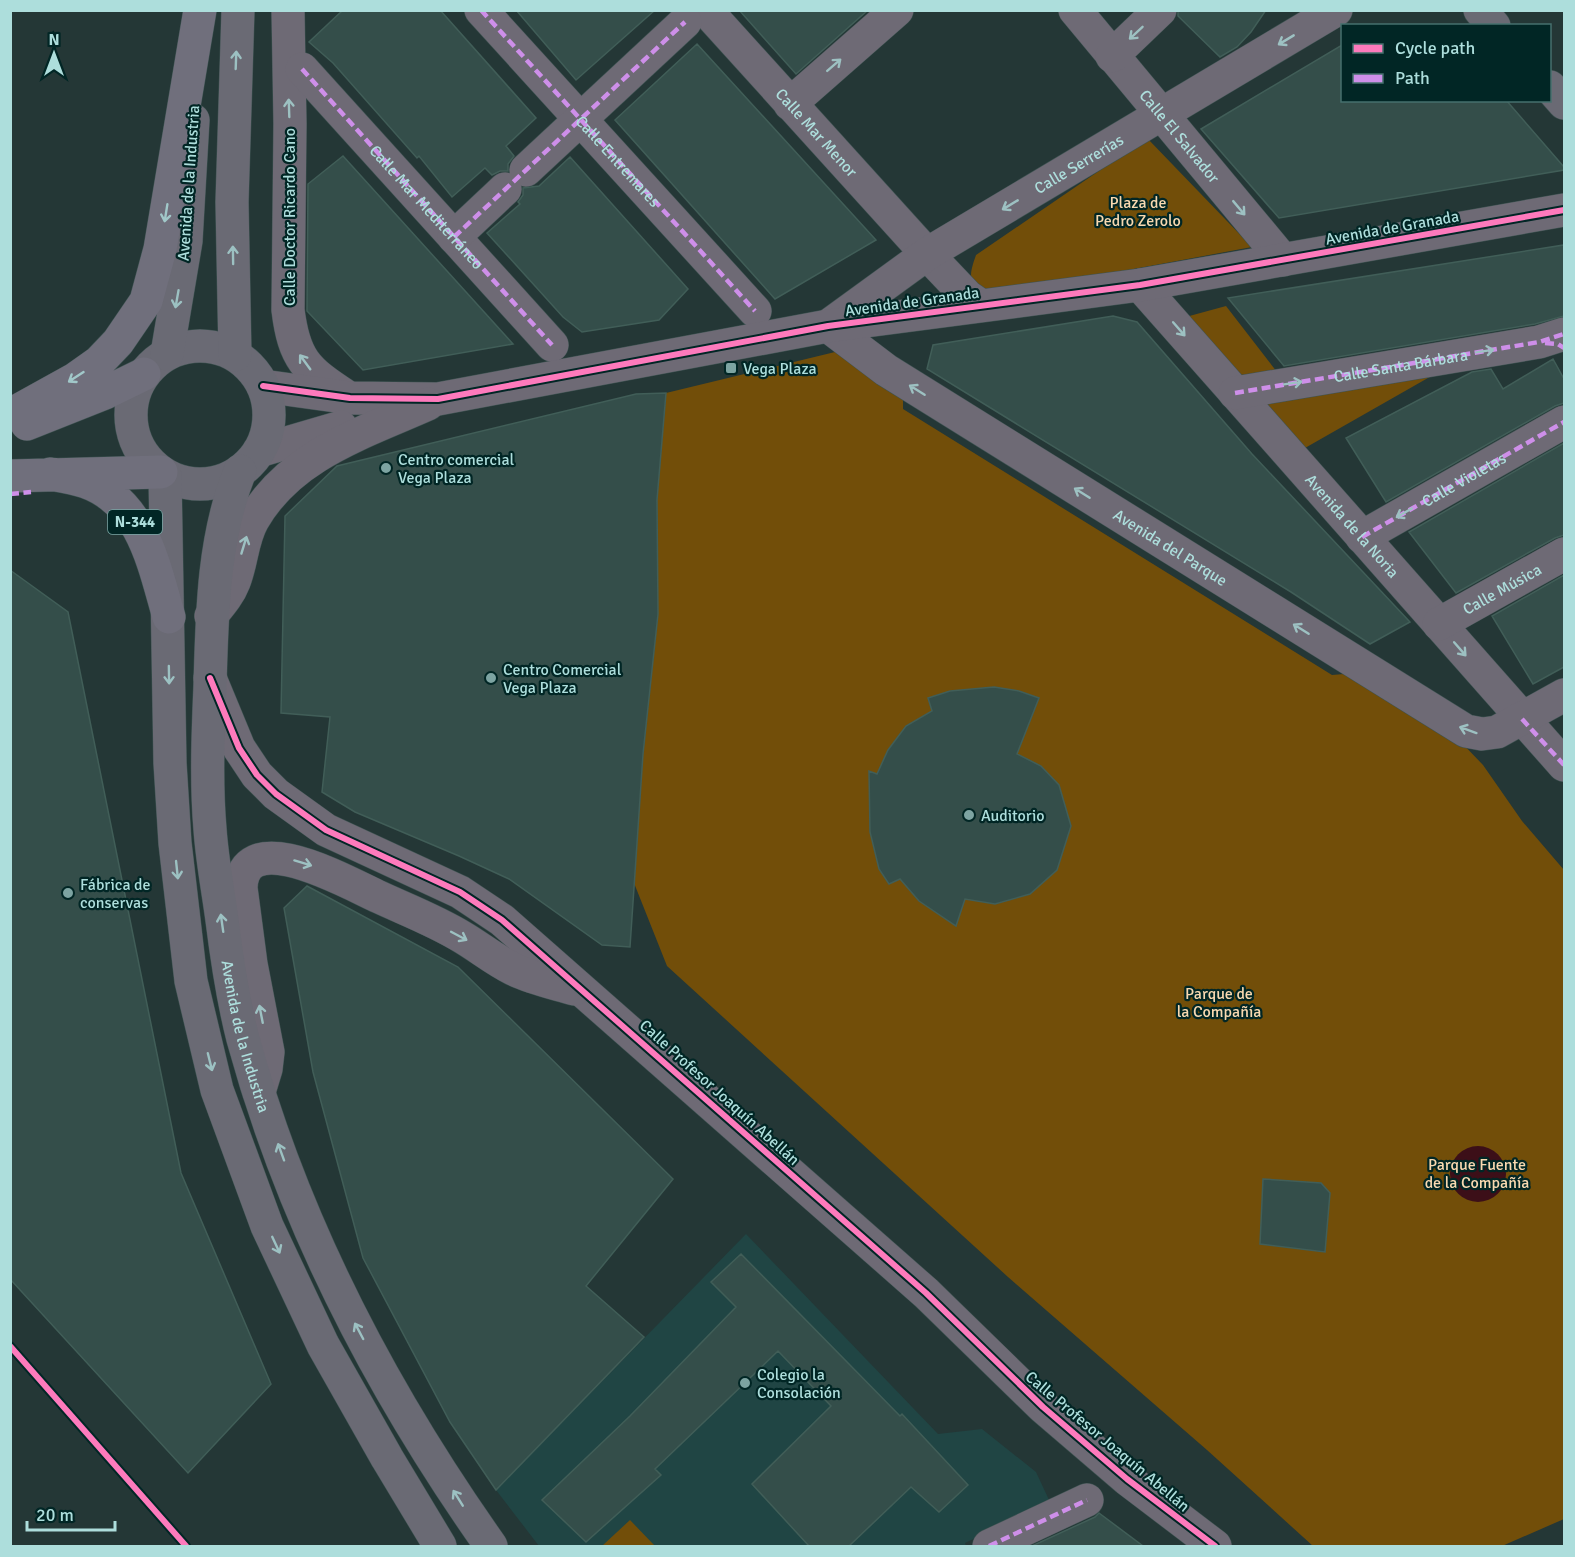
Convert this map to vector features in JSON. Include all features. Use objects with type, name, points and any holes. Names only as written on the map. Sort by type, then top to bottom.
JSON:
[{"type":"highway","points":[[10,415],[75,379],[99,362],[118,342],[146,301],[160,249],[200,10]]},
{"type":"highway","points":[[10,429],[63,411],[105,393],[156,364]]},
{"type":"highway","points":[[50,474],[163,473]]},
{"type":"highway","name":"N-344","points":[[10,476],[50,474],[87,482],[114,496],[131,515],[145,539],[169,617]]},
{"type":"main road","name":"Avenida de la Industria","points":[[156,364],[186,241],[200,10]]},
{"type":"main road","points":[[235,355],[232,202],[238,10]]},
{"type":"main road","points":[[1480,10],[1492,24]]},
{"type":"main road","points":[[1551,88],[1564,103]]},
{"type":"main road","points":[[184,347],[218,348],[235,355],[256,374],[263,386],[268,402],[269,419],[266,435],[250,461],[226,479],[195,484],[180,481],[163,473],[143,455],[135,440],[131,423],[131,406],[136,389],[156,364],[184,347]]},
{"type":"main road","name":"Avenida de la Industria","points":[[250,461],[232,493],[218,551],[212,616],[208,724],[210,828],[228,968],[243,1037],[304,1215],[337,1289],[393,1395],[466,1511],[491,1546]]},
{"type":"main road","points":[[163,473],[169,617],[170,763],[180,892],[191,981],[217,1090],[267,1226],[323,1345],[440,1546]]},
{"type":"street","name":"Calle Doctor Ricardo Cano","points":[[288,10],[290,124],[288,310],[290,331],[303,362],[322,380],[350,398]]},
{"type":"street","name":"Calle Entremares","points":[[481,10],[755,311]]},
{"type":"street","points":[[790,104],[897,10]]},
{"type":"street","name":"Calle El Salvador","points":[[1075,10],[1160,116],[1283,260]]},
{"type":"street","points":[[1112,56],[1160,10]]},
{"type":"street","name":"Calle Serrerías","points":[[828,326],[927,254],[1336,10]]},
{"type":"street","points":[[454,237],[580,119],[695,16]]},
{"type":"street","name":"Calle Mar Menor","points":[[695,16],[790,104],[927,254],[967,296],[980,305]]},
{"type":"street","name":"Calle Mar Mediterráneo","points":[[302,69],[552,345]]},
{"type":"street","name":"Avenida de Granada","points":[[263,386],[350,398],[438,399],[828,326],[1140,285],[1564,210]]},
{"type":"street","points":[[893,317],[919,291],[927,275],[927,254]]},
{"type":"street","name":"Avenida de la Noria","points":[[1140,285],[1564,765]]},
{"type":"street","name":"Avenida del Parque","points":[[828,326],[886,370],[1466,731],[1482,734],[1497,732],[1564,695]]},
{"type":"street","name":"Calle Santa Bárbara","points":[[1235,393],[1556,341]]},
{"type":"street","points":[[250,461],[438,399]]},
{"type":"street","points":[[212,616],[228,596],[235,581],[251,522],[271,494],[297,469],[325,450],[438,399]]},
{"type":"street","name":"Calle Violetas","points":[[1362,537],[1564,422]]},
{"type":"street","name":"Calle Música","points":[[1439,624],[1564,554]]},
{"type":"street","name":"Calle Profesor Joaquín Abellán","points":[[210,678],[239,747],[257,775],[276,794],[326,830],[460,892],[502,920],[926,1293],[1043,1407],[1127,1479],[1215,1546]]},
{"type":"street","points":[[360,888],[376,852]]},
{"type":"street","points":[[260,1092],[268,1052],[251,964],[241,888],[241,875],[247,865],[258,860],[295,861],[322,869],[461,936],[513,970],[587,993]]},
{"type":"street","points":[[513,970],[531,964],[541,952]]},
{"type":"street","points":[[988,1546],[1087,1500]]},
{"type":"shaded area","points":[[1478,1146],[1489,1148],[1498,1154],[1504,1163],[1506,1174],[1504,1185],[1498,1194],[1489,1200],[1478,1202],[1467,1200],[1458,1194],[1452,1185],[1450,1174],[1452,1163],[1458,1154],[1467,1148]]},
{"type":"shaded area","name":"Colegio la Consolación","points":[[746,1234],[938,1434],[982,1429],[1036,1472],[1050,1502],[965,1543],[966,1546],[539,1546],[496,1490]]},
{"type":"green space","name":"Plaza de Pedro Zerolo","points":[[1147,138],[1252,247],[989,296],[977,287],[971,275],[976,255]]},
{"type":"green space","points":[[1226,306],[1277,372],[1231,378],[1182,318]]},
{"type":"green space","name":"Parque de la Compañía","points":[[835,352],[903,398],[903,409],[1332,675],[1344,674],[1459,740],[1483,765],[1522,821],[1564,870],[1564,1519],[1502,1546],[1313,1546],[1207,1450],[1008,1277],[667,966],[634,883],[643,754],[658,614],[657,500],[666,393]]},
{"type":"green space","points":[[1449,366],[1305,448],[1262,399]]},
{"type":"green space","points":[[630,1520],[655,1546],[602,1546]]},
{"type":"building","points":[[343,10],[440,10],[536,118],[506,146],[514,156],[508,164],[508,171],[500,171],[492,175],[485,168],[452,197],[419,156],[417,158],[333,63],[309,42]]},
{"type":"building","points":[[516,10],[655,10],[576,80]]},
{"type":"building","points":[[739,10],[868,10],[796,74]]},
{"type":"building","points":[[1178,10],[1266,10],[1237,47],[1220,57],[1178,16]]},
{"type":"building","points":[[697,44],[876,240],[775,299],[615,120]]},
{"type":"building","points":[[1341,46],[1341,102],[1508,102],[1564,167],[1564,170],[1279,218],[1201,129]]},
{"type":"building","points":[[343,156],[513,344],[363,370],[307,311],[308,184]]},
{"type":"building","points":[[570,157],[688,289],[659,320],[582,332],[563,317],[487,233],[520,204],[518,202],[523,195],[523,188],[539,186]]},
{"type":"building","points":[[1564,245],[1564,316],[1535,324],[1284,366],[1228,298]]},
{"type":"building","points":[[1113,316],[1137,322],[1252,454],[1410,622],[1370,644],[1291,592],[927,369],[933,345]]},
{"type":"building","points":[[1553,359],[1564,379],[1564,403],[1386,502],[1346,438],[1472,372],[1491,369],[1503,389]]},
{"type":"building","points":[[666,393],[657,500],[658,614],[643,754],[630,947],[602,945],[509,879],[355,812],[322,792],[330,717],[281,713],[285,516],[337,466],[636,394]]},
{"type":"building","points":[[1564,443],[1564,535],[1456,593],[1409,532]]},
{"type":"building","name":"Fábrica de conservas","points":[[10,570],[68,612],[181,1173],[271,1384],[188,1473],[10,1279]]},
{"type":"building","points":[[1564,575],[1564,667],[1533,684],[1492,616]]},
{"type":"building","name":"Auditorio","points":[[994,687],[1019,691],[1039,698],[1017,754],[1041,766],[1059,785],[1071,826],[1057,870],[1030,894],[995,904],[965,899],[956,926],[919,901],[900,879],[889,884],[879,869],[870,832],[869,771],[877,774],[888,750],[906,726],[932,711],[928,698],[950,691]]},
{"type":"building","points":[[307,886],[458,967],[673,1179],[586,1286],[644,1337],[496,1490],[450,1422],[363,1258],[313,1072],[284,908]]},
{"type":"building","points":[[1263,1179],[1321,1183],[1330,1193],[1325,1252],[1260,1244]]},
{"type":"building","points":[[741,1254],[900,1416],[902,1414],[968,1485],[939,1512],[911,1487],[849,1546],[809,1546],[752,1484],[831,1406],[778,1351],[655,1469],[661,1475],[586,1542],[542,1500],[630,1416],[736,1307],[711,1282]]},
{"type":"building","points":[[1099,1513],[1143,1546],[1032,1546],[1095,1517]]},
{"type":"marked path","points":[[481,10],[755,311]]},
{"type":"marked path","points":[[454,237],[685,22]]},
{"type":"marked path","points":[[302,69],[552,345]]},
{"type":"marked path","points":[[1235,393],[1539,342],[1564,334]]},
{"type":"marked path","points":[[1545,343],[1558,344],[1564,348]]},
{"type":"marked path","points":[[1362,537],[1564,422]]},
{"type":"marked path","points":[[10,494],[31,492]]},
{"type":"marked path","points":[[1522,719],[1564,765]]},
{"type":"marked path","points":[[989,1546],[1087,1500]]},
{"type":"cycle path","points":[[263,386],[350,398],[438,399],[828,326],[1140,285],[1564,210]]},
{"type":"cycle path","points":[[210,678],[239,748],[257,775],[276,794],[326,830],[460,892],[502,920],[926,1293],[1043,1407],[1127,1479],[1215,1546]]},
{"type":"cycle path","points":[[10,1346],[186,1546]]},
{"type":"place","name":"Vega Plaza","points":[[731,368]]},
{"type":"place","name":"Centro comercial Vega Plaza","points":[[386,468]]},
{"type":"place","name":"Centro Comercial Vega Plaza","points":[[491,678]]},
{"type":"place","name":"Auditorio","points":[[969,815]]},
{"type":"place","name":"Fábrica de conservas","points":[[68,893]]},
{"type":"place","name":"Colegio la Consolación","points":[[745,1383]]},
{"type":"park label","name":"Parque Fuente de la Compañía","points":[[1477,1173]]}]
